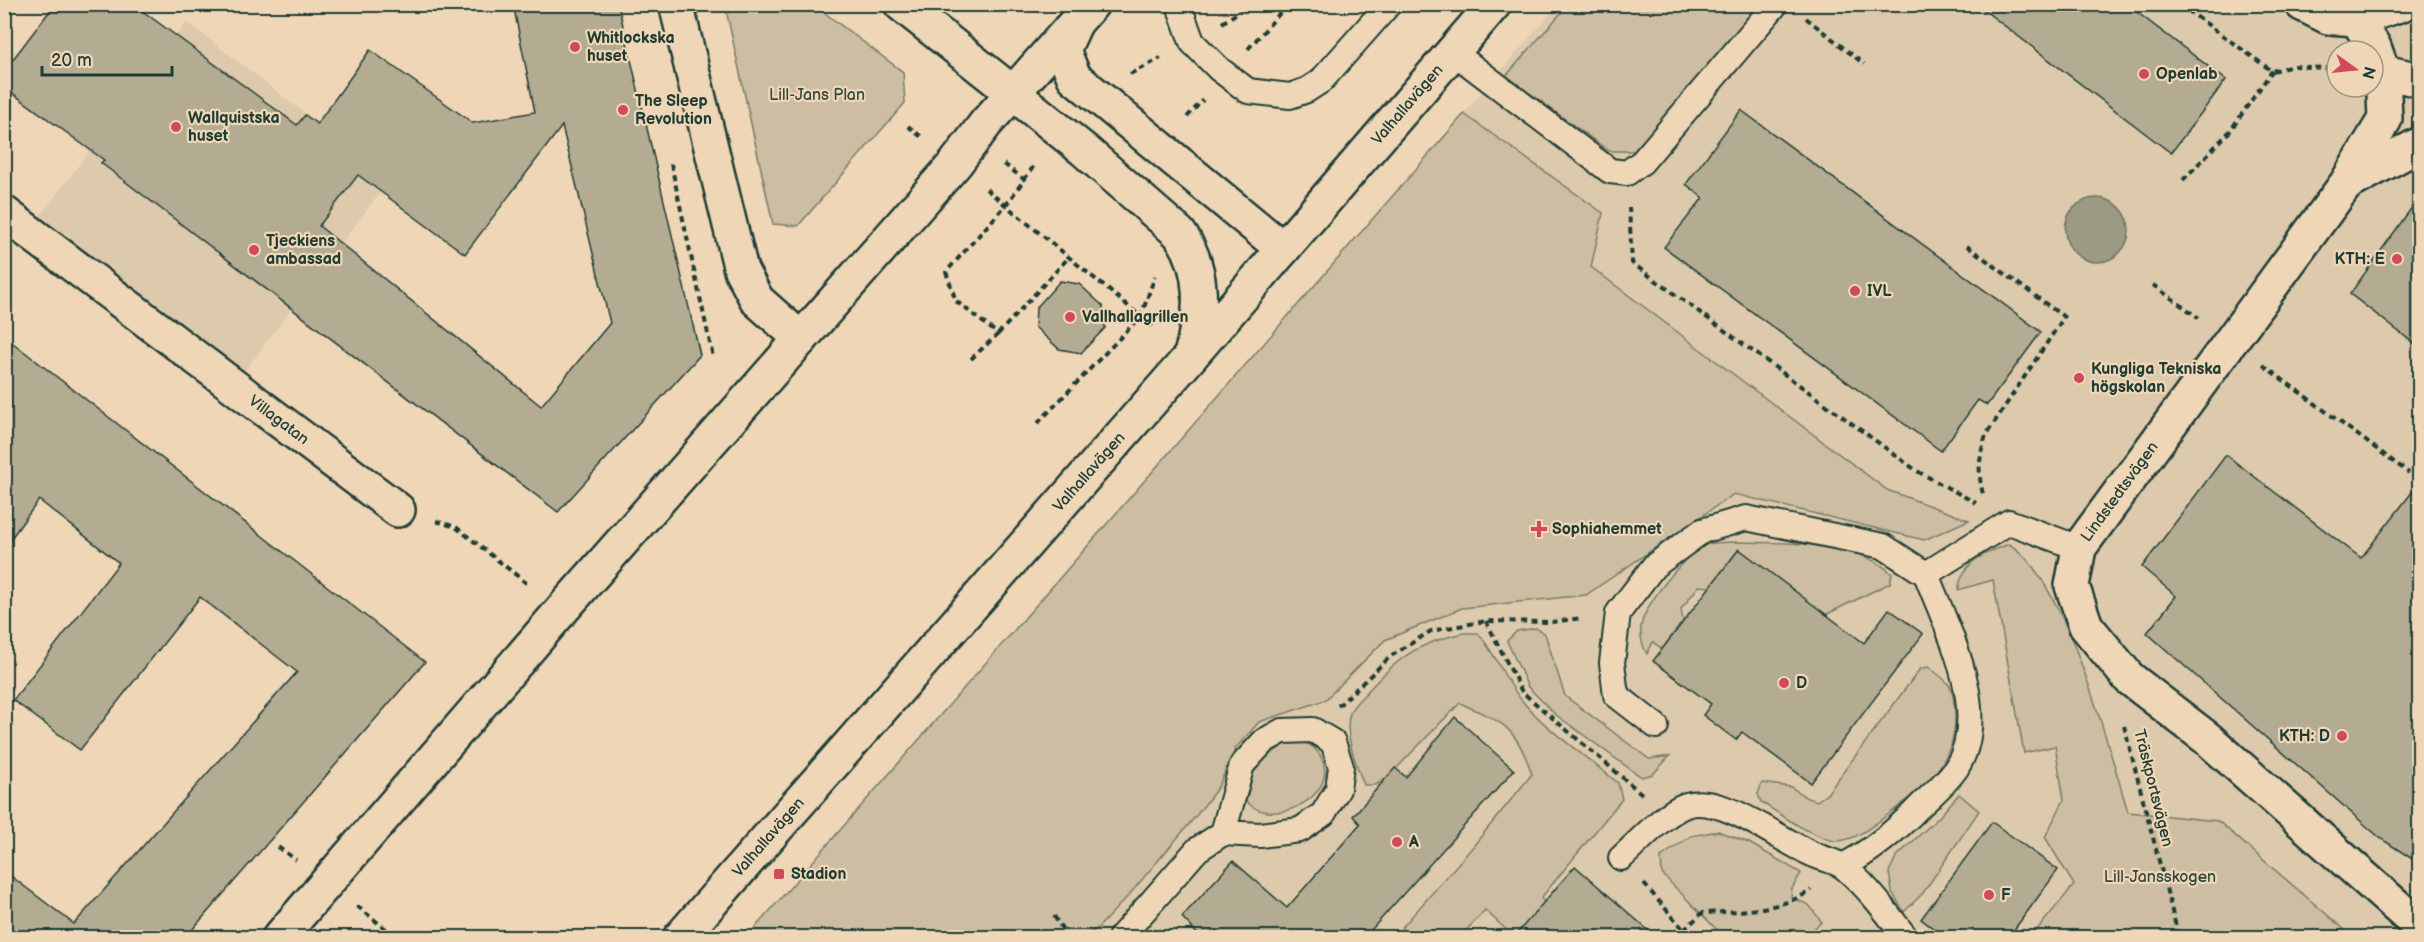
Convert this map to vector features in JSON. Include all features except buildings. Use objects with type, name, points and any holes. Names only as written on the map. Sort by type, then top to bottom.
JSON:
[{"type":"main road","points":[[676,4],[741,270],[757,300],[801,339]]},
{"type":"main road","points":[[901,4],[1084,150],[1179,233],[1187,243],[1192,257],[1198,279],[1200,301],[1199,324],[1190,357]]},
{"type":"main road","name":"Valhallavägen","points":[[680,938],[1190,357],[1494,4]]},
{"type":"main road","points":[[2302,4],[2328,17],[2402,4]]},
{"type":"main road","name":"Lindstedtsvägen","points":[[2355,12],[2370,39]]},
{"type":"main road","points":[[285,935],[560,612],[955,164],[986,123],[1083,14]]},
{"type":"main road","points":[[1083,14],[1063,50],[1074,77],[1283,249]]},
{"type":"main road","points":[[2385,72],[2420,80]]},
{"type":"main road","name":"Lindstedtsvägen","points":[[2384,99],[2385,119],[2346,184],[2079,548],[2072,586],[2086,626],[2129,678],[2208,739],[2420,927]]},
{"type":"main road","points":[[2346,184],[2420,144]]},
{"type":"main road","name":"Villagatan","points":[[4,213],[398,510]]},
{"type":"lane","points":[[1183,4],[1181,11],[1192,42],[1219,69],[1248,91],[1290,96],[1307,90],[1321,81],[1389,4]]},
{"type":"lane","points":[[1453,52],[1610,171],[1627,173],[1642,162],[1776,4]]},
{"type":"lane","points":[[1656,726],[1616,695],[1612,663],[1618,613],[1654,566],[1702,531],[1746,518],[1883,546],[1926,574],[1958,659],[1970,702],[1968,742],[1956,767],[1907,819],[1868,853],[1843,866]]},
{"type":"lane","points":[[1926,574],[2009,522],[2079,548]]},
{"type":"lane","points":[[1120,938],[1197,850],[1223,833],[1260,835],[1300,830],[1323,814],[1338,789],[1341,767],[1332,742],[1313,730],[1282,731],[1264,741],[1242,765],[1223,833]]},
{"type":"lane","points":[[1622,858],[1668,816],[1687,805],[1712,804],[1734,812],[1811,854],[1843,866],[1867,888],[1906,938]]},
{"type":"path","points":[[2179,4],[2272,71]]},
{"type":"path","points":[[1799,12],[1864,64]]},
{"type":"path","points":[[2183,180],[2230,131],[2272,71],[2294,66],[2325,68]]},
{"type":"path","points":[[908,126],[1190,357]]},
{"type":"path","points":[[669,152],[713,357]]},
{"type":"path","points":[[1627,173],[1632,263],[1917,471],[2009,522]]},
{"type":"path","points":[[1967,246],[2064,317],[1986,435],[1979,455],[1979,483],[1987,510]]},
{"type":"path","points":[[998,334],[1068,257]]},
{"type":"path","points":[[1038,423],[1141,316],[1155,275],[1192,257]]},
{"type":"path","points":[[2153,285],[2409,472]]},
{"type":"path","points":[[398,510],[456,527],[560,612]]},
{"type":"path","points":[[1313,730],[1391,656],[1431,631],[1486,621],[1552,622],[1618,613]]},
{"type":"path","points":[[1486,621],[1522,692],[1668,816]]},
{"type":"path","name":"Träskportsvägen","points":[[2129,678],[2124,725],[2179,938]]},
{"type":"path","points":[[1622,858],[1684,930]]},
{"type":"path","points":[[1677,938],[1702,913],[1741,912],[1802,897],[1843,866]]},
{"type":"path","points":[[1054,916],[1068,938]]},
{"type":"shaded area","points":[[1558,5],[2419,5],[2419,937],[2353,937],[2218,821],[2078,807],[2109,937],[747,938]]},
{"type":"shaded area","points":[[187,22],[390,179],[231,389],[25,236]]},
{"type":"shaded area","points":[[2091,198],[2103,198],[2120,207],[2127,218],[2129,230],[2127,242],[2120,253],[2103,262],[2091,262],[2079,257],[2070,248],[2065,236],[2065,224],[2070,212],[2079,203]]},
{"type":"green space","name":"Lill-Jans Plan","points":[[725,5],[814,5],[903,72],[905,103],[798,226],[773,224]]},
{"type":"green space","points":[[1568,5],[1762,5],[1634,151],[1609,151],[1506,76]]},
{"type":"green space","points":[[1464,114],[1603,213],[1591,267],[1887,490],[1969,520],[1924,540],[1734,494],[1586,595],[1462,608],[1385,640],[1325,700],[1259,722],[1236,748],[1218,787],[1196,816],[1129,895],[1098,928],[1084,937],[747,937]]},
{"type":"green space","points":[[1711,543],[1816,545],[1859,554],[1892,574],[1890,583],[1825,615],[1739,549],[1710,587],[1699,586],[1681,609],[1683,621],[1662,649],[1653,642],[1647,654],[1642,639],[1642,622],[1652,602],[1669,578],[1699,548]]},
{"type":"green space","name":"Lill-Jansskogen","points":[[2009,544],[2029,562],[2049,591],[2066,627],[2097,708],[2128,812],[2218,821],[2353,937],[2031,937],[2074,885],[2045,837],[2064,800],[2055,746],[2024,753],[1993,580],[1958,590],[1965,571],[1976,559]]},
{"type":"green space","points":[[1536,628],[1545,634],[1565,696],[1649,759],[1670,756],[1653,774],[1642,777],[1634,772],[1555,714],[1528,687],[1507,641],[1517,631]]},
{"type":"green space","points":[[1464,633],[1478,633],[1523,702],[1557,734],[1618,783],[1622,799],[1541,898],[1548,907],[1514,937],[1485,910],[1460,937],[1385,937],[1399,931],[1470,850],[1532,774],[1520,745],[1506,728],[1488,716],[1460,703],[1387,778],[1376,785],[1364,785],[1348,730],[1348,721],[1353,707],[1389,669],[1410,653],[1434,642]]},
{"type":"green space","points":[[1928,667],[1946,681],[1952,691],[1955,715],[1954,732],[1950,747],[1936,772],[1903,803],[1859,834],[1838,841],[1809,832],[1761,802],[1758,794],[1762,783],[1791,787],[1807,798],[1817,801],[1827,794],[1920,669]]},
{"type":"green space","points":[[1292,741],[1308,744],[1320,755],[1325,770],[1321,785],[1312,797],[1299,806],[1283,811],[1267,812],[1253,807],[1243,796],[1250,778],[1268,756]]},
{"type":"green space","points":[[1959,794],[1979,811],[1923,893],[1904,912],[1892,892],[1889,872],[1896,857],[1939,817]]},
{"type":"green space","points":[[1718,831],[1749,843],[1801,873],[1792,889],[1791,897],[1809,905],[1822,922],[1803,937],[1724,937],[1662,874],[1661,857],[1691,836]]},
{"type":"place","name":"Whitlockska huset","points":[[575,47]]},
{"type":"place","name":"Openlab","points":[[2144,74]]},
{"type":"place","name":"The Sleep Revolution","points":[[623,110]]},
{"type":"place","name":"Wallquistska huset","points":[[176,127]]},
{"type":"place","name":"Tjeckiens ambassad","points":[[254,250]]},
{"type":"place","name":"KTH: E","points":[[2397,259]]},
{"type":"place","name":"IVL","points":[[1855,291]]},
{"type":"place","name":"Vallhallagrillen","points":[[1070,317]]},
{"type":"place","name":"Kungliga Tekniska högskolan","points":[[2079,378]]},
{"type":"place","name":"Sophiahemmet","points":[[1539,529]]},
{"type":"place","name":"D","points":[[1784,683]]},
{"type":"place","name":"KTH: D","points":[[2342,736]]},
{"type":"place","name":"A","points":[[1397,842]]},
{"type":"place","name":"Stadion","points":[[779,874]]},
{"type":"place","name":"F","points":[[1989,895]]}]
